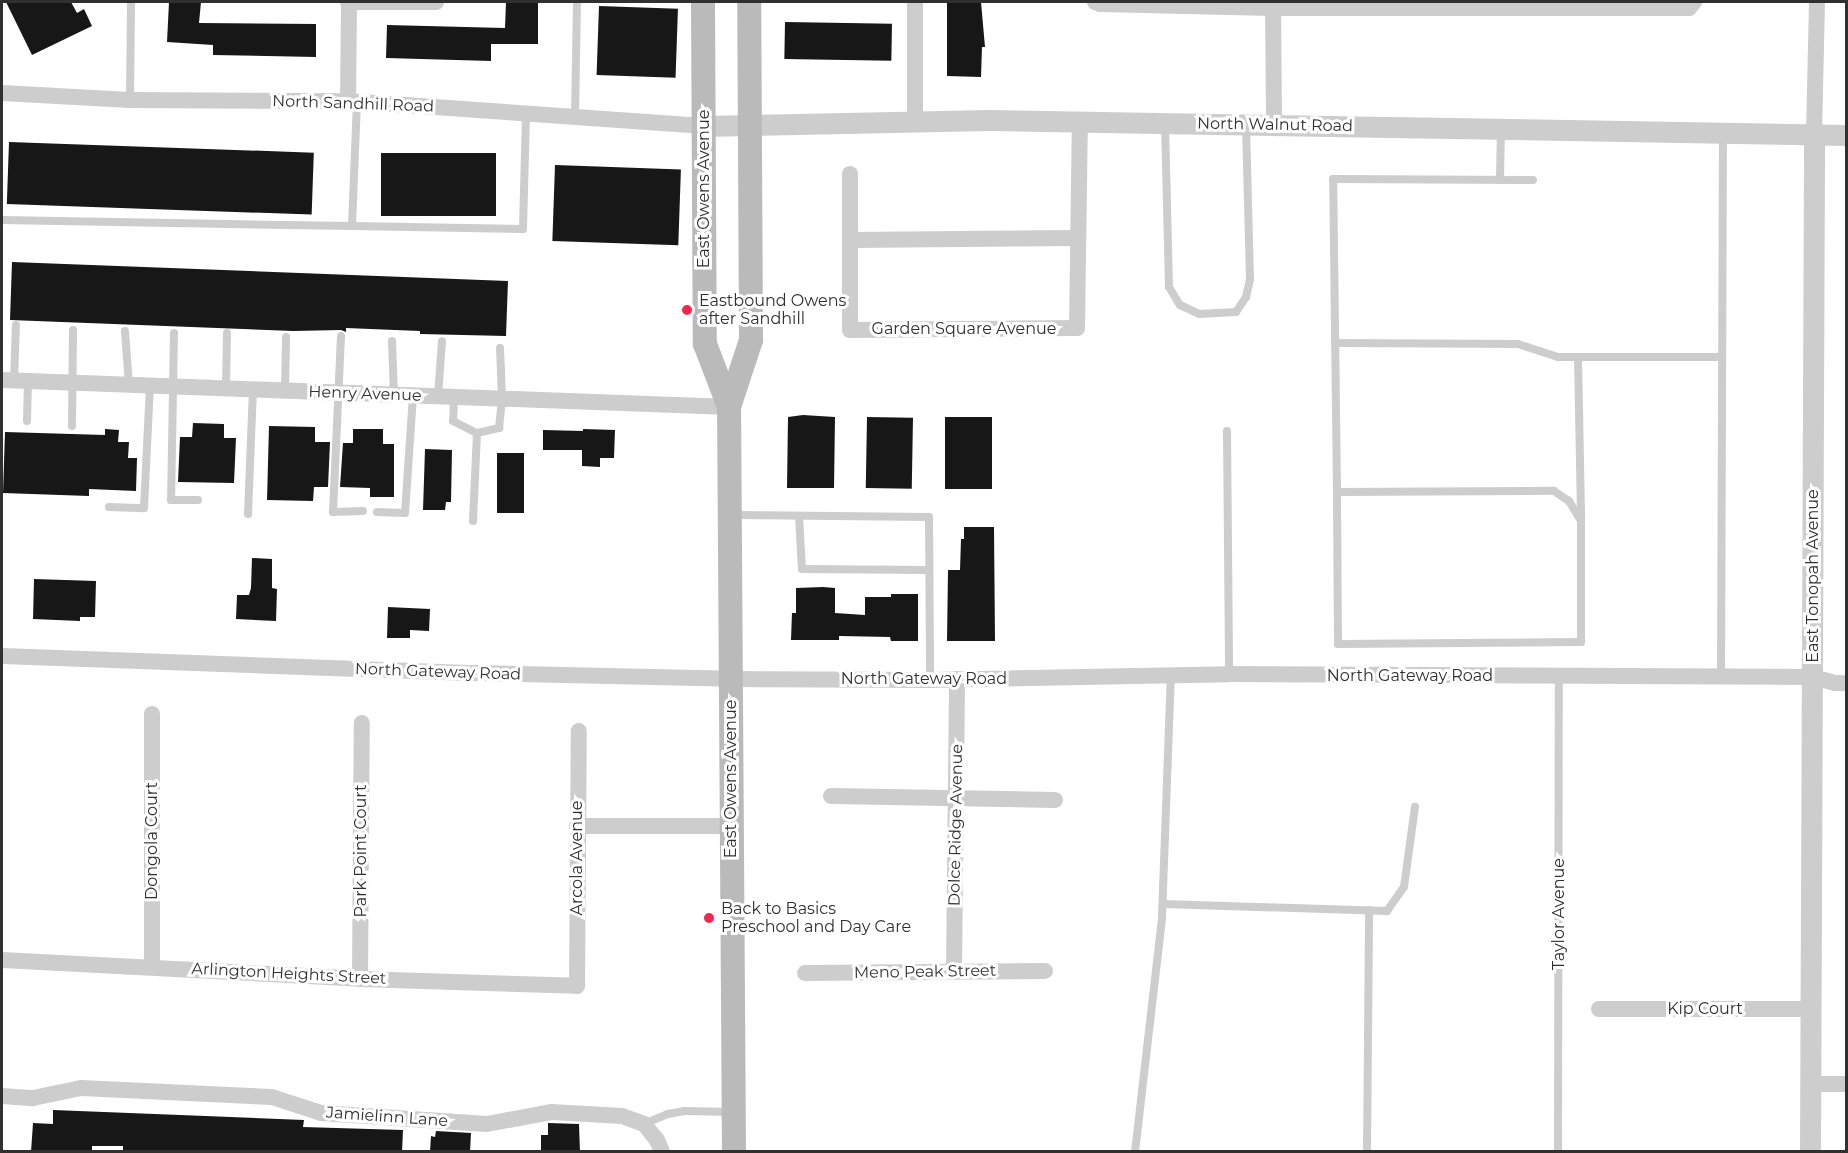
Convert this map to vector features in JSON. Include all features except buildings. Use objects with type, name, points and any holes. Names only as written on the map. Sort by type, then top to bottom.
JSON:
[{"type":"main road","name":"East Owens Avenue","points":[[703,2],[705,344],[729,407]]},
{"type":"main road","name":"East Owens Avenue","points":[[734,1152],[729,407],[751,340],[749,2]]},
{"type":"street","points":[[352,102],[348,2],[436,2]]},
{"type":"street","points":[[915,2],[915,122]]},
{"type":"street","points":[[1095,2],[1100,4],[1273,5],[1691,5]]},
{"type":"street","name":"East Tonopah Avenue","points":[[1810,1152],[1814,135],[1817,2]]},
{"type":"street","points":[[1273,5],[1274,125]]},
{"type":"street","name":"North Sandhill Road","points":[[2,93],[130,100],[352,102],[575,115],[704,126]]},
{"type":"street","name":"North Walnut Road","points":[[704,126],[1080,121],[1846,135]]},
{"type":"street","name":"Garden Square Avenue","points":[[849,174],[850,330],[1077,328],[1080,121]]},
{"type":"street","points":[[850,240],[1078,238]]},
{"type":"street","name":"Henry Avenue","points":[[14,380],[729,407]]},
{"type":"street","name":"North Gateway Road","points":[[2,656],[731,680],[930,680],[1229,674],[1813,677],[1835,683],[1846,682]]},
{"type":"street","name":"Dolce Ridge Avenue","points":[[954,971],[957,679]]},
{"type":"street","name":"Dongola Court","points":[[152,714],[152,967]]},
{"type":"street","name":"Park Point Court","points":[[360,979],[362,723]]},
{"type":"street","name":"Arcola Avenue","points":[[577,986],[579,731]]},
{"type":"street","points":[[831,796],[1055,800]]},
{"type":"street","points":[[577,826],[732,826]]},
{"type":"street","name":"Arlington Heights Street","points":[[2,960],[360,979],[577,986]]},
{"type":"street","name":"Meno Peak Street","points":[[805,973],[1045,971]]},
{"type":"street","name":"Kip Court","points":[[1599,1009],[1810,1009]]},
{"type":"street","points":[[1810,1084],[1846,1084]]},
{"type":"street","name":"Jamielinn Lane","points":[[2,1096],[33,1098],[81,1088],[272,1096],[321,1113],[487,1124],[551,1112],[622,1116],[644,1124]]},
{"type":"street","points":[[644,1124],[660,1146]]},
{"type":"lane","points":[[130,100],[131,2]]},
{"type":"lane","points":[[575,115],[577,2]]},
{"type":"lane","points":[[352,102],[352,226]]},
{"type":"lane","points":[[2,220],[523,230],[526,113]]},
{"type":"lane","points":[[1165,123],[1169,287],[1180,305],[1199,314],[1236,312],[1246,297],[1250,279],[1246,124]]},
{"type":"lane","points":[[1500,129],[1500,180]]},
{"type":"lane","points":[[1721,676],[1723,133]]},
{"type":"lane","points":[[1533,180],[1333,179],[1338,644],[1581,642],[1578,357]]},
{"type":"lane","points":[[16,325],[14,380],[27,421]]},
{"type":"lane","points":[[72,426],[73,330]]},
{"type":"lane","points":[[124,331],[129,385]]},
{"type":"lane","points":[[174,333],[171,500],[198,500]]},
{"type":"lane","points":[[226,388],[227,333]]},
{"type":"lane","points":[[340,336],[340,392],[333,512],[363,511]]},
{"type":"lane","points":[[285,391],[286,337]]},
{"type":"lane","points":[[392,341],[394,395]]},
{"type":"lane","points":[[442,341],[446,397],[453,421],[477,433],[499,428],[502,399],[500,348]]},
{"type":"lane","points":[[1335,344],[1518,344],[1558,357],[1721,357]]},
{"type":"lane","points":[[109,507],[144,508],[150,386]]},
{"type":"lane","points":[[248,514],[253,390]]},
{"type":"lane","points":[[377,512],[405,513],[413,396]]},
{"type":"lane","points":[[1227,431],[1229,674]]},
{"type":"lane","points":[[473,521],[477,433]]},
{"type":"lane","points":[[1337,492],[1554,491],[1569,501],[1581,521]]},
{"type":"lane","points":[[730,515],[929,517],[930,680]]},
{"type":"lane","points":[[799,516],[802,568],[928,570]]},
{"type":"lane","points":[[1135,1152],[1163,904],[1171,675]]},
{"type":"lane","name":"Taylor Avenue","points":[[1558,1152],[1559,677]]},
{"type":"lane","points":[[1163,904],[1387,911],[1404,886],[1415,807]]},
{"type":"lane","points":[[1367,1152],[1369,910]]},
{"type":"lane","points":[[644,1124],[668,1114],[686,1111],[734,1112]]},
{"type":"place","name":"Eastbound Owens after Sandhill","points":[[687,310]]},
{"type":"place","name":"Back to Basics Preschool and Day Care","points":[[709,918]]}]
